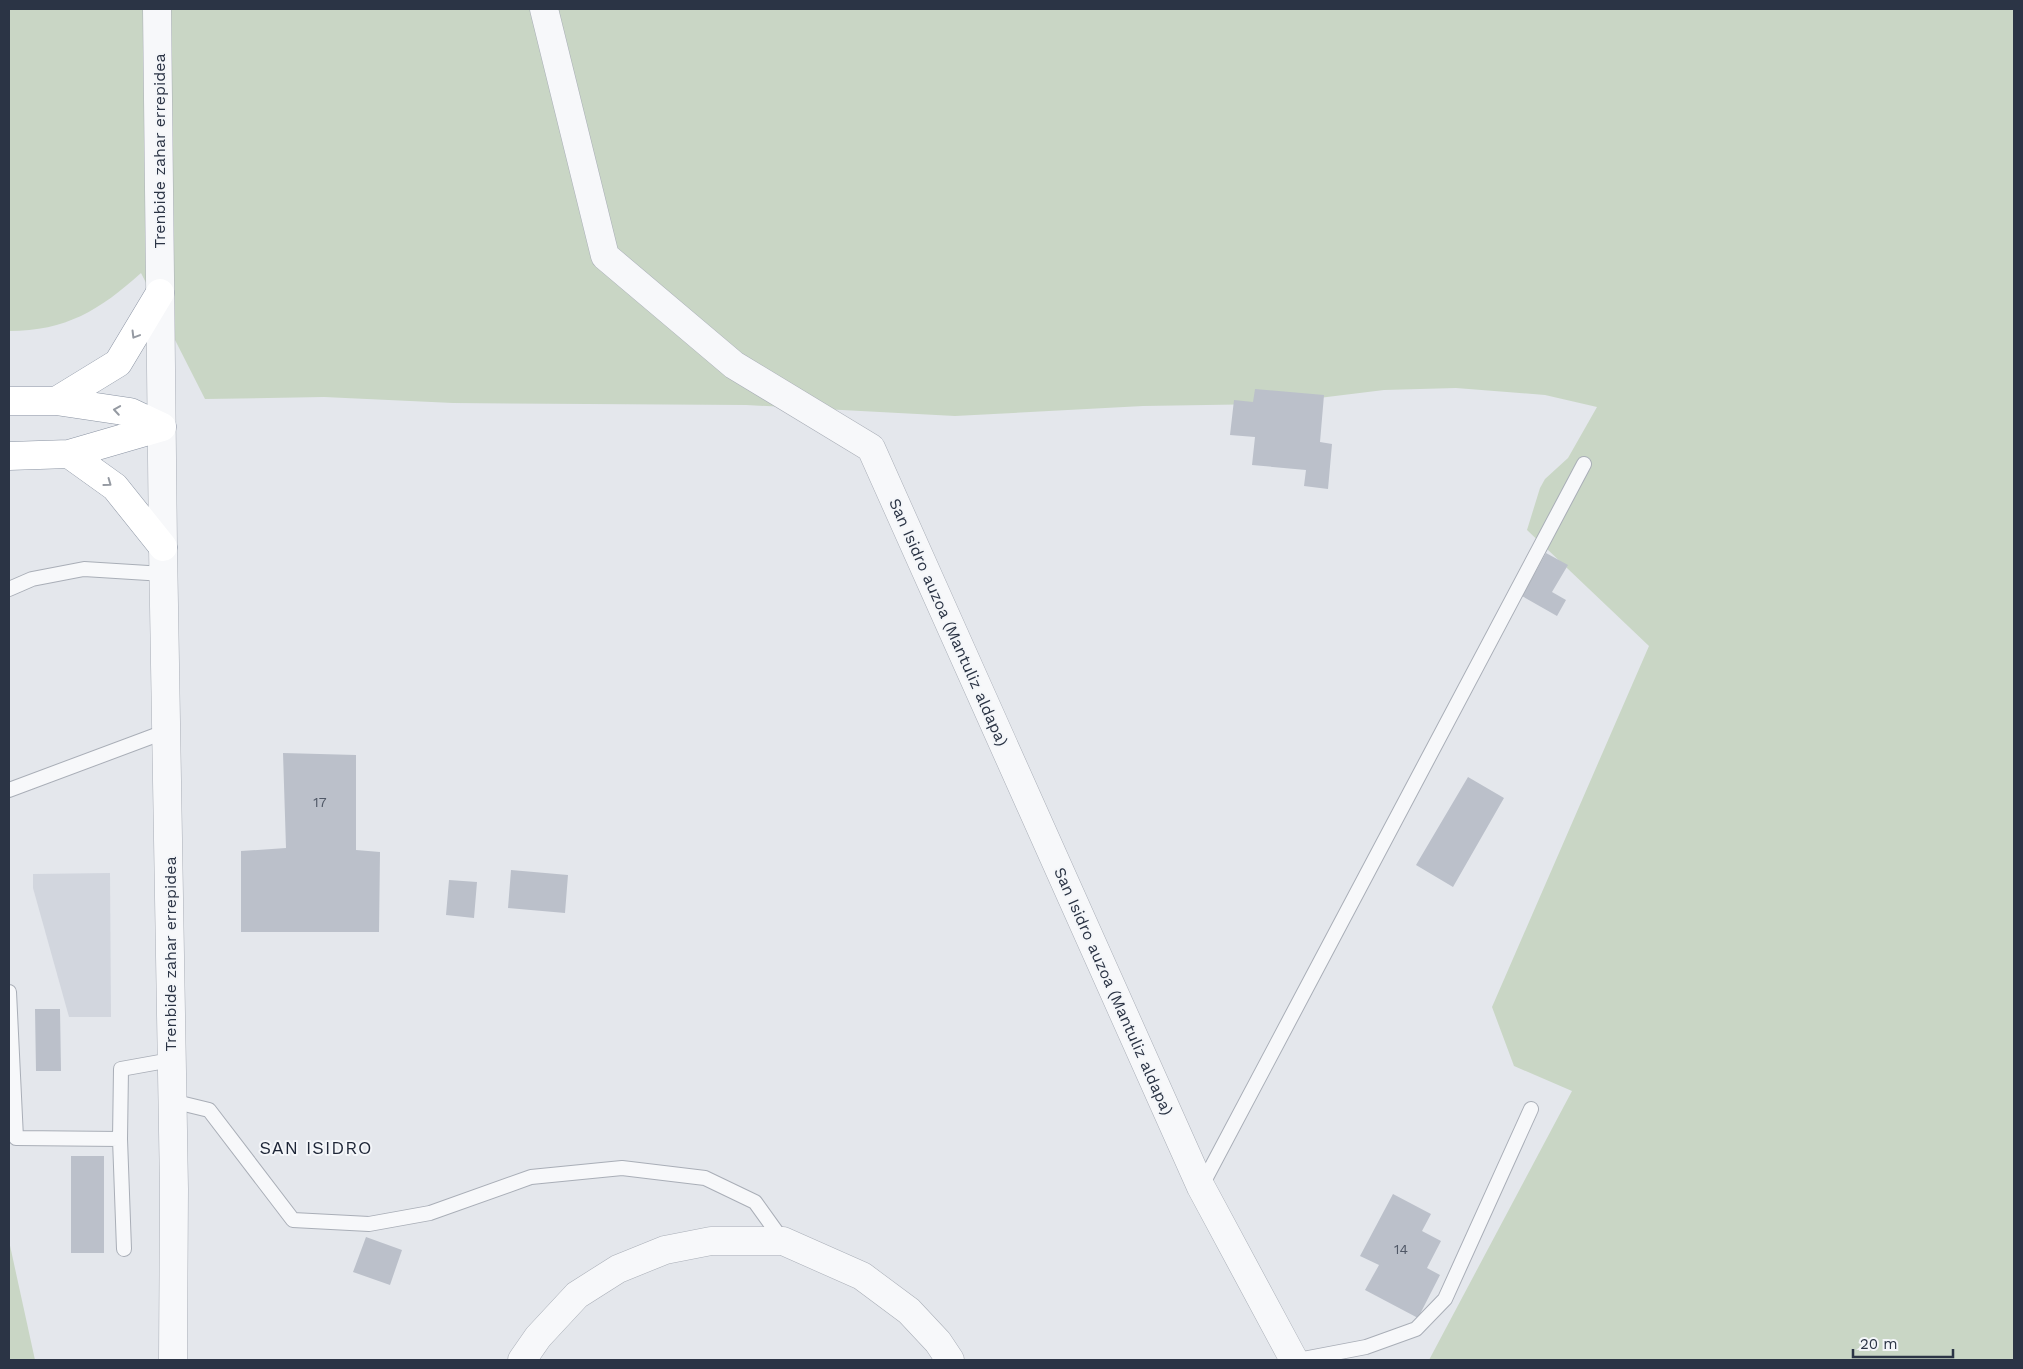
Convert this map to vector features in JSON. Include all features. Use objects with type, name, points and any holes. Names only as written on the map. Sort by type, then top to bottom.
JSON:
[{"type":"highway","points":[[56,401],[118,363],[160,293]]},
{"type":"highway","points":[[9,401],[56,401],[130,412],[162,427]]},
{"type":"highway","points":[[9,456],[69,454],[162,427]]},
{"type":"highway","points":[[69,454],[114,487],[163,547]]},
{"type":"street","name":"Trenbide zahar errepidea","points":[[158,9],[163,547],[172,1101],[173,1360]]},
{"type":"street","name":"San Isidro auzoa (Mantuliz aldapa)","points":[[544,9],[605,256],[734,365],[871,448],[1201,1187],[1274,1324],[1296,1360]]},
{"type":"street","points":[[522,1360],[538,1337],[577,1295],[618,1269],[665,1250],[711,1241],[783,1241],[862,1276],[909,1311],[938,1342],[950,1360]]},
{"type":"street","name":"San Isidro auzoa (Mantuliz aldapa)","points":[[1274,1324],[1280,1360]]},
{"type":"lane","points":[[1201,1187],[1584,464]]},
{"type":"lane","points":[[9,589],[32,579],[84,569],[164,574]]},
{"type":"lane","points":[[9,790],[167,731]]},
{"type":"lane","points":[[9,992],[16,1138],[120,1140]]},
{"type":"lane","points":[[124,1250],[120,1140],[121,1070],[171,1060]]},
{"type":"lane","points":[[172,1101],[208,1110],[293,1220],[369,1224],[430,1213],[531,1177],[622,1168],[704,1178],[755,1202],[783,1241]]},
{"type":"lane","points":[[1296,1360],[1366,1346],[1416,1330],[1445,1299],[1531,1109]]},
{"type":"shaded area","points":[[110,873],[111,1017],[69,1017],[33,888],[33,874]]},
{"type":"green space","points":[[9,9],[2014,9],[2014,1360],[1429,1360],[1572,1091],[1514,1066],[1492,1007],[1649,646],[1527,530],[1540,488],[1545,479],[1568,458],[1597,407],[1545,395],[1456,388],[1384,390],[1269,404],[1143,406],[955,416],[746,405],[453,403],[324,397],[205,399],[141,273],[111,298],[81,316],[48,327],[9,331]]},
{"type":"green space","points":[[9,1241],[35,1360],[9,1360]]},
{"type":"building","points":[[1255,389],[1324,395],[1320,442],[1332,444],[1328,489],[1304,486],[1306,470],[1252,465],[1255,437],[1230,435],[1234,400],[1253,402]]},
{"type":"building","points":[[1546,553],[1568,565],[1552,592],[1566,600],[1557,616],[1522,596]]},
{"type":"building","points":[[283,753],[356,755],[356,850],[380,852],[379,932],[241,932],[241,851],[286,848]]},
{"type":"building","points":[[1468,777],[1504,798],[1453,887],[1416,865]]},
{"type":"building","points":[[511,870],[568,875],[565,913],[508,908]]},
{"type":"building","points":[[449,880],[477,882],[474,918],[446,915]]},
{"type":"building","points":[[35,1009],[60,1009],[61,1071],[36,1071]]},
{"type":"building","points":[[71,1156],[104,1156],[104,1253],[71,1253]]},
{"type":"building","points":[[1393,1194],[1431,1214],[1422,1231],[1441,1241],[1427,1268],[1440,1275],[1418,1318],[1365,1290],[1379,1265],[1360,1256]]},
{"type":"building","points":[[366,1237],[402,1250],[390,1285],[353,1272]]},
{"type":"district","name":"SAN ISIDRO","points":[[316,1148]]}]
